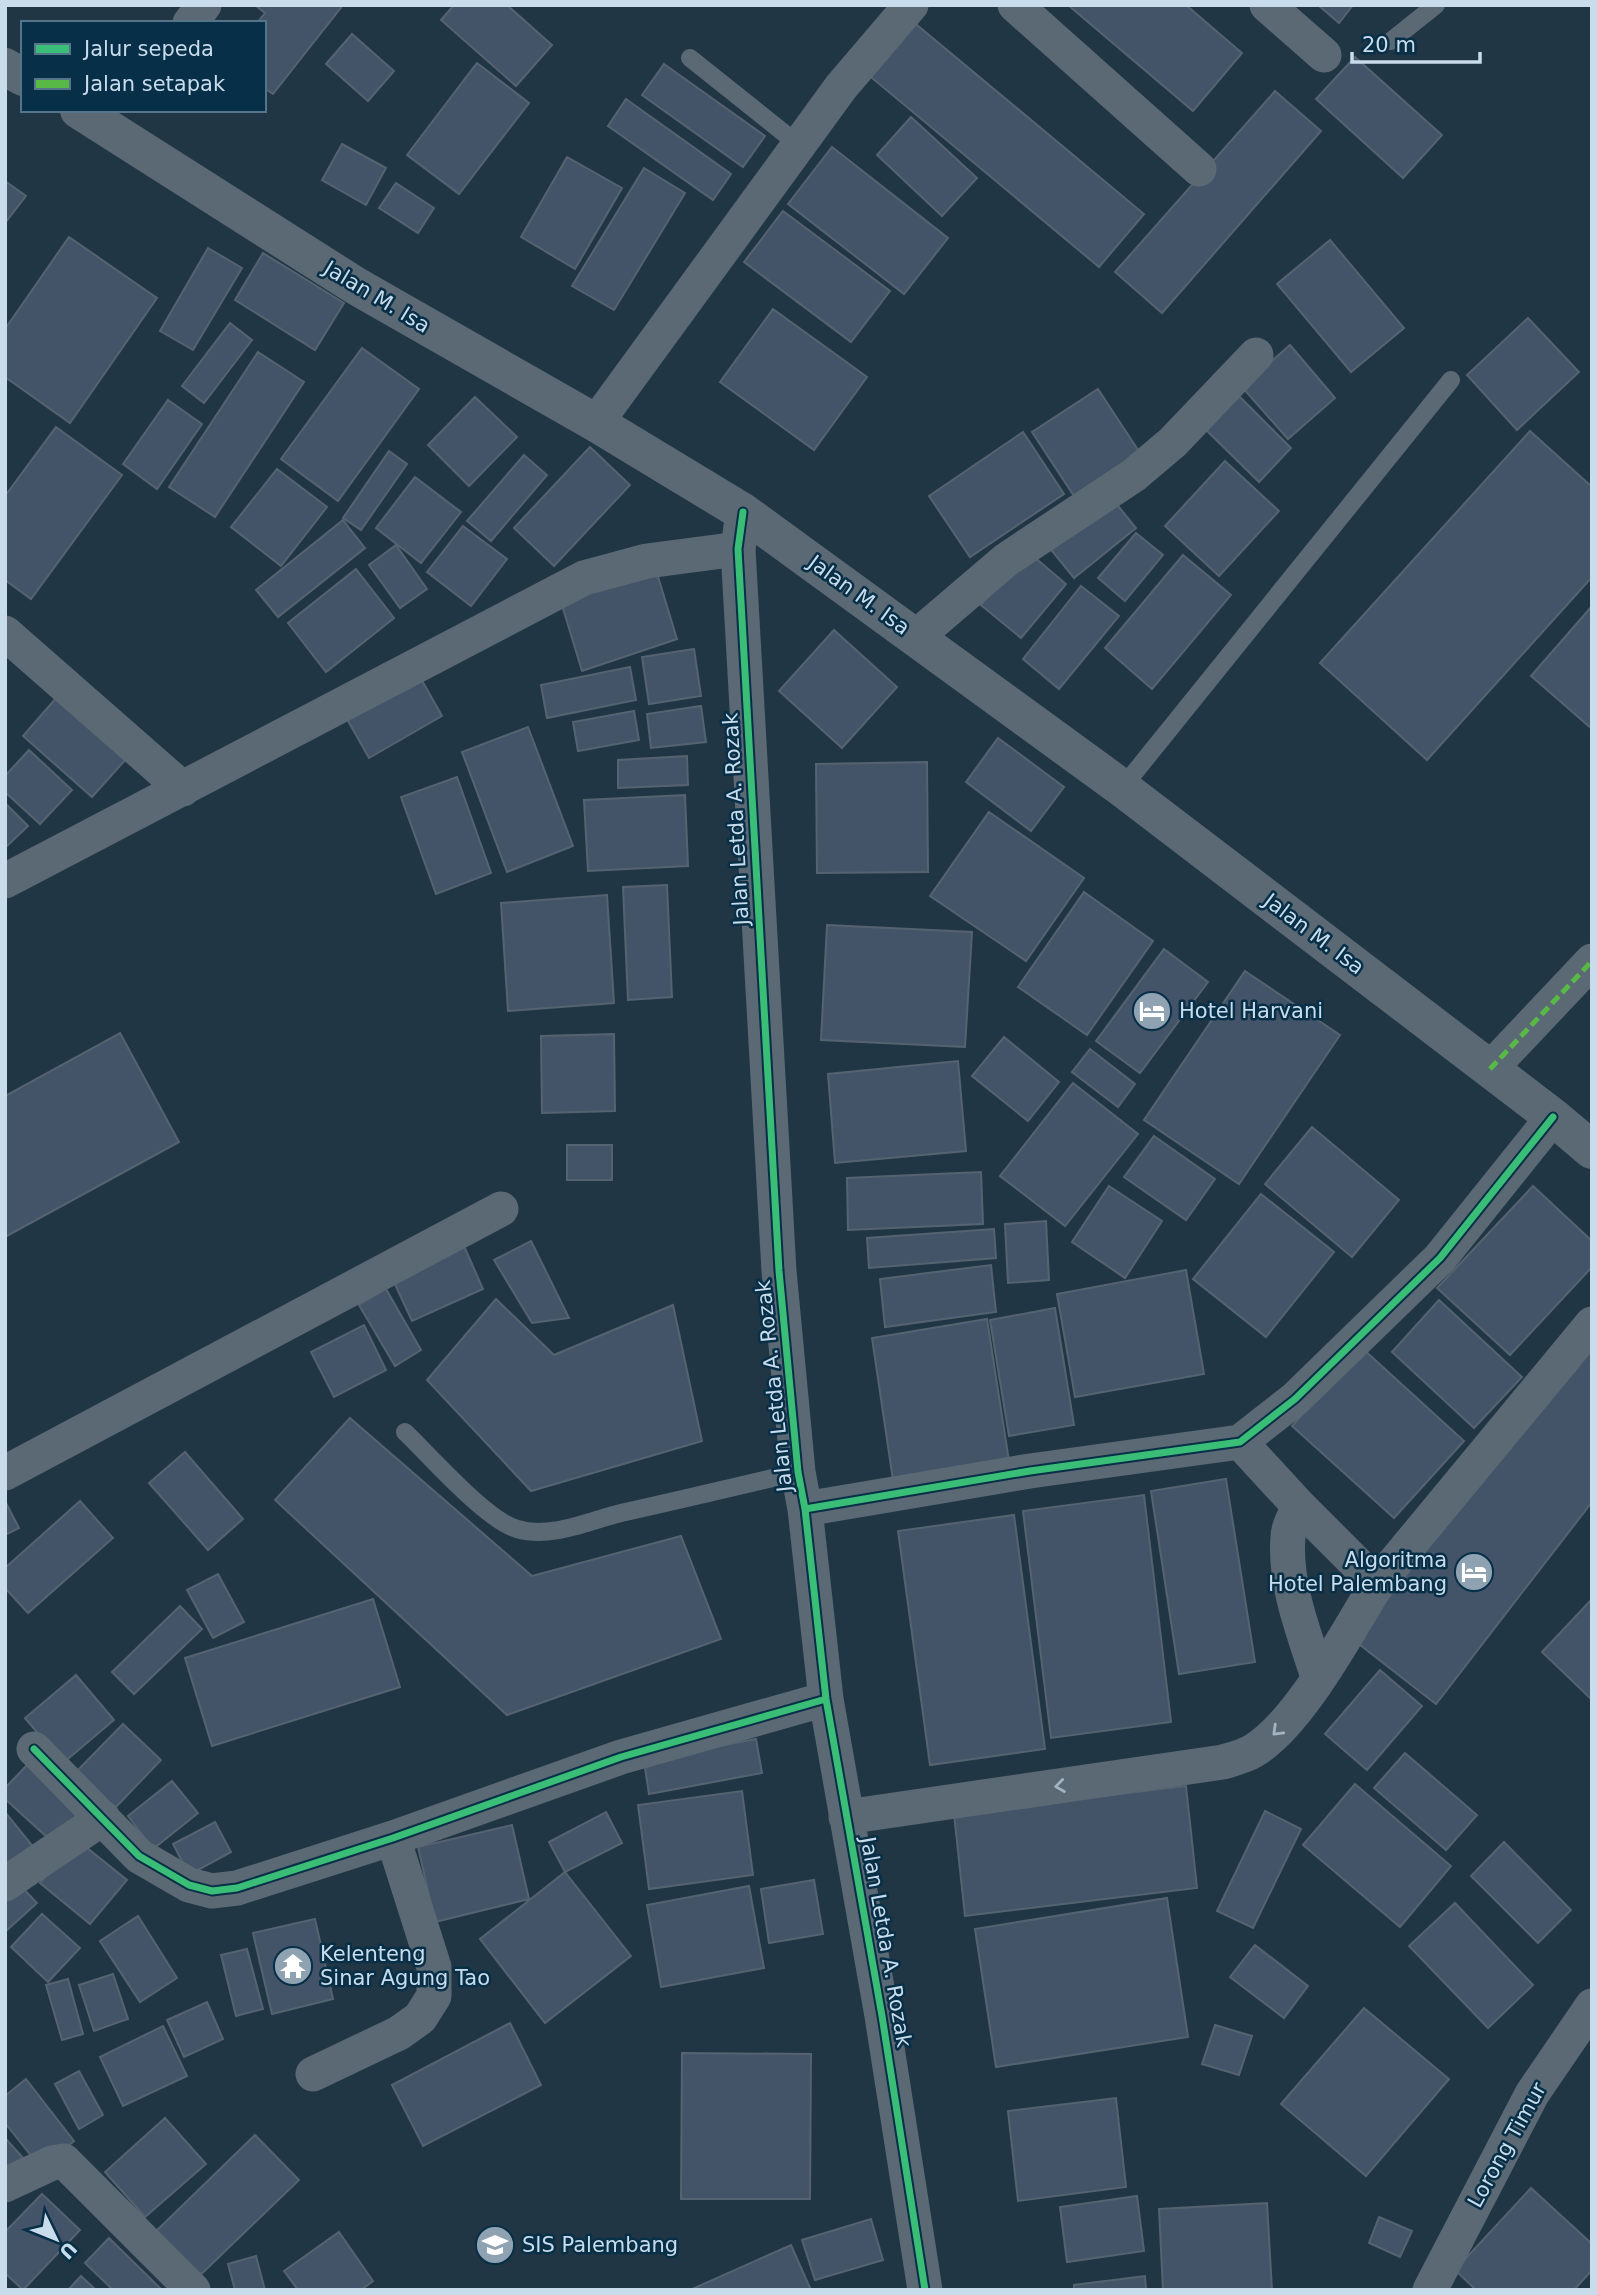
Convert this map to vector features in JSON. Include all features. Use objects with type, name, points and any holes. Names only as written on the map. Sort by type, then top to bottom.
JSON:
[{"type":"main road","points":[[5,67],[21,76]]},
{"type":"main road","name":"Jalan M. Isa","points":[[103,116],[356,286],[596,423],[740,530],[917,636],[1122,788],[1553,1117],[1592,1150]]},
{"type":"street","points":[[192,21],[204,5]]},
{"type":"street","points":[[596,423],[841,87],[911,5]]},
{"type":"street","points":[[1014,5],[1199,169]]},
{"type":"street","points":[[1267,5],[1324,55]]},
{"type":"street","points":[[917,636],[1006,560],[1134,475],[1173,442],[1256,355]]},
{"type":"street","points":[[5,881],[584,578],[647,561],[740,530]]},
{"type":"street","name":"Jalan Letda A. Rozak","points":[[740,530],[779,1271],[798,1472],[805,1509],[826,1699],[882,2016],[925,2290]]},
{"type":"street","points":[[5,633],[183,789]]},
{"type":"street","points":[[1490,1069],[1592,961]]},
{"type":"street","points":[[805,1509],[1030,1471],[1240,1442],[1295,1399],[1440,1258],[1553,1117]]},
{"type":"street","points":[[5,1473],[501,1209]]},
{"type":"street","points":[[846,1816],[1223,1762],[1252,1752],[1294,1714],[1377,1584],[1592,1324]]},
{"type":"street","points":[[1240,1442],[1298,1506],[1377,1584]]},
{"type":"street","points":[[1298,1506],[1287,1534],[1289,1565],[1298,1613],[1318,1677]]},
{"type":"street","points":[[34,1749],[139,1856],[188,1885],[212,1891],[237,1888],[393,1838],[621,1756],[826,1699]]},
{"type":"street","points":[[5,1884],[103,1818]]},
{"type":"street","points":[[313,2074],[399,2033],[420,2018],[433,1996],[434,1967],[393,1838]]},
{"type":"street","name":"Lorong Timur","points":[[1430,2290],[1532,2094],[1592,2006]]},
{"type":"street","points":[[5,2185],[52,2163],[64,2161],[193,2290]]},
{"type":"lane","points":[[1391,41],[1436,5]]},
{"type":"lane","points":[[691,58],[799,145]]},
{"type":"lane","points":[[1122,788],[1451,380]]},
{"type":"lane","points":[[405,1432],[492,1516],[516,1529],[533,1532],[555,1531],[598,1518],[798,1472]]},
{"type":"building","points":[[255,5],[343,5],[273,94],[266,89],[266,21],[259,21],[265,13]]},
{"type":"building","points":[[454,5],[507,5],[552,45],[516,86],[441,20]]},
{"type":"building","points":[[1068,5],[1186,5],[1242,53],[1193,111]]},
{"type":"building","points":[[1318,5],[1353,5],[1339,23]]},
{"type":"building","points":[[911,20],[1144,214],[1099,267],[866,73]]},
{"type":"building","points":[[352,34],[394,71],[368,101],[326,64]]},
{"type":"building","points":[[1355,57],[1442,135],[1403,178],[1316,99]]},
{"type":"building","points":[[477,63],[529,103],[459,194],[407,155]]},
{"type":"building","points":[[664,64],[765,136],[743,167],[642,95]]},
{"type":"building","points":[[1275,91],[1321,131],[1162,313],[1115,272]]},
{"type":"building","points":[[626,99],[731,174],[713,200],[608,126]]},
{"type":"building","points":[[911,117],[977,178],[942,216],[877,155]]},
{"type":"building","points":[[342,144],[386,168],[366,205],[322,180]]},
{"type":"building","points":[[832,147],[948,238],[904,294],[788,204]]},
{"type":"building","points":[[567,157],[622,188],[575,269],[521,237]]},
{"type":"building","points":[[644,168],[685,193],[614,310],[572,286]]},
{"type":"building","points":[[5,181],[26,196],[5,223]]},
{"type":"building","points":[[396,183],[434,208],[418,233],[379,208]]},
{"type":"building","points":[[783,211],[890,291],[851,342],[744,262]]},
{"type":"building","points":[[69,237],[157,298],[70,423],[5,377],[5,329]]},
{"type":"building","points":[[1330,240],[1404,328],[1351,372],[1277,284]]},
{"type":"building","points":[[208,248],[242,268],[193,350],[160,331]]},
{"type":"building","points":[[263,253],[344,303],[315,350],[235,300]]},
{"type":"building","points":[[773,309],[867,377],[814,450],[720,382]]},
{"type":"building","points":[[1528,318],[1579,372],[1517,430],[1467,375]]},
{"type":"building","points":[[230,323],[252,340],[204,403],[182,386]]},
{"type":"building","points":[[1290,345],[1335,398],[1288,439],[1242,387]]},
{"type":"building","points":[[362,348],[419,389],[338,501],[281,459]]},
{"type":"building","points":[[258,352],[304,382],[215,517],[169,487]]},
{"type":"building","points":[[1098,389],[1140,453],[1074,496],[1032,432]]},
{"type":"building","points":[[1236,393],[1291,448],[1259,482],[1200,424]]},
{"type":"building","points":[[475,397],[517,437],[469,486],[428,445]]},
{"type":"building","points":[[168,400],[202,424],[157,489],[123,464]]},
{"type":"building","points":[[56,427],[122,475],[31,599],[5,580],[5,496]]},
{"type":"building","points":[[1530,431],[1592,487],[1592,577],[1427,760],[1320,663]]},
{"type":"building","points":[[1023,432],[1064,494],[970,557],[929,496]]},
{"type":"building","points":[[590,447],[630,485],[554,566],[514,528]]},
{"type":"building","points":[[389,451],[407,464],[361,530],[343,518]]},
{"type":"building","points":[[524,455],[547,475],[491,541],[467,521]]},
{"type":"building","points":[[1225,461],[1279,511],[1219,576],[1165,526]]},
{"type":"building","points":[[277,469],[327,507],[281,566],[231,527]]},
{"type":"building","points":[[415,477],[461,512],[421,563],[376,528]]},
{"type":"building","points":[[1110,496],[1136,528],[1074,578],[1048,546]]},
{"type":"building","points":[[343,520],[365,548],[278,617],[256,590]]},
{"type":"building","points":[[463,526],[507,559],[471,606],[427,572]]},
{"type":"building","points":[[1136,533],[1163,555],[1125,601],[1098,578]]},
{"type":"building","points":[[396,545],[427,589],[400,608],[369,565]]},
{"type":"building","points":[[1026,550],[1066,584],[1021,638],[981,605]]},
{"type":"building","points":[[1183,555],[1231,595],[1152,689],[1105,648]]},
{"type":"building","points":[[356,569],[394,618],[326,672],[288,623]]},
{"type":"building","points":[[656,570],[677,639],[582,671],[561,602]]},
{"type":"building","points":[[1081,586],[1119,616],[1059,689],[1023,659]]},
{"type":"building","points":[[1592,606],[1592,729],[1531,676]]},
{"type":"building","points":[[834,630],[897,687],[842,748],[779,691]]},
{"type":"building","points":[[694,649],[701,696],[649,704],[642,657]]},
{"type":"building","points":[[630,667],[636,700],[547,718],[541,685]]},
{"type":"building","points":[[420,677],[442,716],[369,758],[347,719]]},
{"type":"building","points":[[57,697],[127,758],[92,797],[23,736]]},
{"type":"building","points":[[701,706],[706,742],[651,748],[647,714]]},
{"type":"building","points":[[634,711],[639,740],[578,751],[573,722]]},
{"type":"building","points":[[528,727],[573,846],[507,872],[462,752]]},
{"type":"building","points":[[998,738],[1064,787],[1031,831],[966,782]]},
{"type":"building","points":[[29,750],[72,790],[40,824],[5,792],[5,776]]},
{"type":"building","points":[[687,756],[688,785],[618,788],[618,760]]},
{"type":"building","points":[[927,762],[928,872],[817,873],[816,764]]},
{"type":"building","points":[[457,777],[491,873],[436,894],[401,797]]},
{"type":"building","points":[[685,795],[688,866],[588,871],[584,800]]},
{"type":"building","points":[[5,803],[28,826],[5,848]]},
{"type":"building","points":[[989,812],[1084,878],[1026,961],[930,896]]},
{"type":"building","points":[[667,885],[672,997],[628,1000],[623,887]]},
{"type":"building","points":[[1084,892],[1153,941],[1087,1035],[1018,987]]},
{"type":"building","points":[[607,895],[614,1003],[508,1011],[501,903]]},
{"type":"building","points":[[827,925],[972,932],[965,1047],[821,1040]]},
{"type":"building","name":"Hotel Harvani","points":[[1164,949],[1208,982],[1140,1073],[1096,1041]]},
{"type":"building","points":[[1245,971],[1340,1035],[1239,1184],[1144,1120]]},
{"type":"building","points":[[120,1033],[179,1142],[5,1237],[5,1096]]},
{"type":"building","points":[[614,1034],[615,1111],[542,1113],[541,1036]]},
{"type":"building","points":[[1004,1037],[1059,1082],[1028,1121],[972,1076]]},
{"type":"building","points":[[1090,1049],[1135,1084],[1118,1107],[1072,1072]]},
{"type":"building","points":[[958,1061],[966,1151],[835,1163],[828,1074]]},
{"type":"building","points":[[1073,1083],[1138,1134],[1065,1226],[1000,1176]]},
{"type":"building","points":[[1312,1127],[1399,1200],[1352,1257],[1265,1184]]},
{"type":"building","points":[[1154,1136],[1215,1179],[1186,1220],[1124,1177]]},
{"type":"building","points":[[567,1145],[612,1145],[612,1180],[567,1180]]},
{"type":"building","points":[[981,1172],[983,1224],[848,1230],[847,1178]]},
{"type":"building","points":[[1109,1186],[1162,1221],[1125,1278],[1072,1242]]},
{"type":"building","points":[[1533,1186],[1592,1241],[1592,1267],[1510,1355],[1437,1288]]},
{"type":"building","points":[[1261,1194],[1334,1252],[1266,1337],[1193,1279]]},
{"type":"building","points":[[1046,1221],[1049,1280],[1008,1283],[1005,1224]]},
{"type":"building","points":[[994,1229],[996,1258],[869,1268],[867,1238]]},
{"type":"building","points":[[531,1241],[569,1318],[532,1323],[494,1260]]},
{"type":"building","points":[[464,1246],[483,1289],[412,1321],[392,1278]]},
{"type":"building","points":[[991,1265],[996,1312],[885,1327],[880,1279]]},
{"type":"building","points":[[1186,1270],[1204,1374],[1075,1397],[1057,1294]]},
{"type":"building","points":[[386,1289],[421,1350],[395,1366],[359,1305]]},
{"type":"building","points":[[496,1299],[554,1355],[673,1305],[702,1441],[531,1491],[427,1380]]},
{"type":"building","points":[[1439,1300],[1522,1377],[1474,1428],[1392,1352]]},
{"type":"building","points":[[1055,1308],[1074,1425],[1009,1436],[990,1320]]},
{"type":"building","points":[[987,1319],[1009,1461],[893,1480],[872,1338]]},
{"type":"building","points":[[364,1325],[386,1370],[334,1397],[311,1352]]},
{"type":"building","name":"Algoritma Hotel Palembang","points":[[1592,1336],[1592,1502],[1436,1704],[1355,1641]]},
{"type":"building","points":[[1362,1348],[1464,1441],[1394,1518],[1292,1426]]},
{"type":"building","points":[[350,1418],[532,1576],[681,1536],[721,1639],[507,1715],[275,1500]]},
{"type":"building","points":[[185,1452],[243,1519],[208,1550],[149,1483]]},
{"type":"building","points":[[1226,1479],[1255,1662],[1179,1674],[1151,1491]]},
{"type":"building","points":[[1144,1495],[1171,1722],[1051,1738],[1023,1511]]},
{"type":"building","points":[[5,1501],[19,1528],[5,1535]]},
{"type":"building","points":[[80,1501],[113,1538],[28,1613],[5,1588],[5,1568]]},
{"type":"building","points":[[1014,1515],[1045,1749],[930,1765],[898,1531]]},
{"type":"building","points":[[218,1574],[244,1622],[213,1638],[187,1590]]},
{"type":"building","points":[[373,1599],[400,1687],[212,1746],[185,1658]]},
{"type":"building","points":[[1592,1599],[1592,1700],[1542,1652]]},
{"type":"building","points":[[180,1606],[202,1629],[134,1694],[112,1672]]},
{"type":"building","points":[[1380,1670],[1422,1706],[1367,1770],[1325,1734]]},
{"type":"building","points":[[76,1675],[114,1720],[63,1763],[25,1718]]},
{"type":"building","points":[[123,1724],[161,1760],[114,1809],[76,1772]]},
{"type":"building","points":[[756,1739],[762,1773],[649,1794],[644,1761]]},
{"type":"building","points":[[1405,1753],[1477,1815],[1446,1850],[1374,1788]]},
{"type":"building","points":[[30,1762],[88,1815],[58,1847],[5,1799],[5,1788]]},
{"type":"building","points":[[172,1781],[198,1813],[153,1849],[128,1816]]},
{"type":"building","points":[[1355,1784],[1451,1866],[1400,1927],[1303,1845]]},
{"type":"building","points":[[1186,1786],[1197,1888],[965,1916],[954,1814]]},
{"type":"building","points":[[742,1791],[753,1875],[649,1889],[638,1805]]},
{"type":"building","points":[[1265,1811],[1301,1829],[1253,1928],[1217,1911]]},
{"type":"building","points":[[5,1812],[39,1854],[5,1868]]},
{"type":"building","points":[[606,1812],[622,1843],[565,1872],[549,1842]]},
{"type":"building","points":[[215,1822],[231,1852],[189,1875],[173,1844]]},
{"type":"building","points":[[512,1825],[529,1899],[435,1922],[418,1847]]},
{"type":"building","points":[[76,1839],[127,1880],[90,1924],[40,1883]]},
{"type":"building","points":[[1504,1842],[1571,1910],[1538,1943],[1471,1876]]},
{"type":"building","points":[[565,1872],[631,1956],[545,2023],[480,1939]]},
{"type":"building","points":[[15,1880],[37,1903],[5,1932],[5,1889]]},
{"type":"building","points":[[814,1880],[823,1934],[769,1943],[761,1889]]},
{"type":"building","points":[[749,1886],[764,1968],[661,1987],[647,1905]]},
{"type":"building","points":[[1167,1898],[1188,2037],[996,2067],[975,1929]]},
{"type":"building","points":[[1455,1903],[1533,1985],[1488,2028],[1409,1946]]},
{"type":"building","points":[[42,1914],[80,1948],[48,1982],[11,1947]]},
{"type":"building","points":[[138,1916],[177,1978],[140,2002],[100,1941]]},
{"type":"building","name":"Kelenteng Sinar Agung Tao","points":[[315,1919],[333,1999],[272,2014],[253,1933]]},
{"type":"building","points":[[1255,1945],[1308,1986],[1284,2018],[1230,1977]]},
{"type":"building","points":[[247,1949],[263,2009],[236,2016],[221,1955]]},
{"type":"building","points":[[113,1974],[128,2019],[94,2031],[79,1985]]},
{"type":"building","points":[[68,1979],[83,2034],[62,2040],[46,1985]]},
{"type":"building","points":[[207,2002],[223,2039],[184,2057],[167,2020]]},
{"type":"building","points":[[1364,2008],[1449,2079],[1366,2176],[1281,2104]]},
{"type":"building","points":[[510,2023],[541,2085],[423,2146],[392,2085]]},
{"type":"building","points":[[1215,2025],[1252,2036],[1239,2075],[1202,2064]]},
{"type":"building","points":[[163,2026],[187,2076],[123,2106],[100,2057]]},
{"type":"building","points":[[682,2053],[811,2054],[810,2199],[681,2199]]},
{"type":"building","points":[[79,2071],[103,2115],[79,2129],[55,2084]]},
{"type":"building","points":[[26,2079],[74,2141],[41,2168],[5,2123],[5,2096]]},
{"type":"building","points":[[1116,2098],[1126,2187],[1018,2201],[1008,2111]]},
{"type":"building","points":[[165,2118],[206,2164],[145,2217],[105,2172]]},
{"type":"building","points":[[255,2135],[299,2180],[193,2282],[150,2237]]},
{"type":"building","points":[[5,2138],[24,2159],[5,2175]]},
{"type":"building","points":[[1531,2188],[1592,2244],[1592,2270],[1574,2290],[1476,2290],[1455,2270]]},
{"type":"building","points":[[42,2194],[80,2230],[23,2290],[5,2273],[5,2232]]},
{"type":"building","points":[[1137,2196],[1144,2251],[1067,2262],[1060,2207]]},
{"type":"building","points":[[1267,2203],[1272,2290],[1163,2290],[1159,2209]]},
{"type":"building","points":[[1379,2217],[1412,2231],[1400,2257],[1369,2243]]},
{"type":"building","points":[[871,2219],[883,2260],[815,2280],[802,2240]]},
{"type":"building","points":[[339,2232],[373,2281],[361,2290],[298,2290],[284,2271]]},
{"type":"building","points":[[109,2238],[162,2290],[113,2290],[85,2263]]},
{"type":"building","points":[[791,2245],[811,2290],[690,2290]]},
{"type":"building","points":[[256,2256],[265,2290],[235,2290],[228,2264]]},
{"type":"building","points":[[81,2276],[96,2290],[68,2290]]},
{"type":"building","points":[[1145,2276],[1146,2290],[1074,2290],[1074,2285]]},
{"type":"marked path","points":[[1490,1069],[1592,961]]},
{"type":"cycle path","points":[[743,512],[738,549],[779,1271],[798,1472],[805,1509],[826,1699],[882,2016],[925,2290]]},
{"type":"cycle path","points":[[805,1509],[1030,1471],[1240,1442],[1295,1399],[1440,1258],[1553,1117]]},
{"type":"cycle path","points":[[34,1749],[139,1856],[189,1885],[212,1891],[237,1888],[393,1838],[621,1757],[826,1699]]},
{"type":"place","name":"Hotel Harvani","points":[[1152,1011]]},
{"type":"place","name":"Algoritma Hotel Palembang","points":[[1474,1572]]},
{"type":"place","name":"Kelenteng Sinar Agung Tao","points":[[293,1966]]},
{"type":"place","name":"SIS Palembang","points":[[495,2245]]}]
